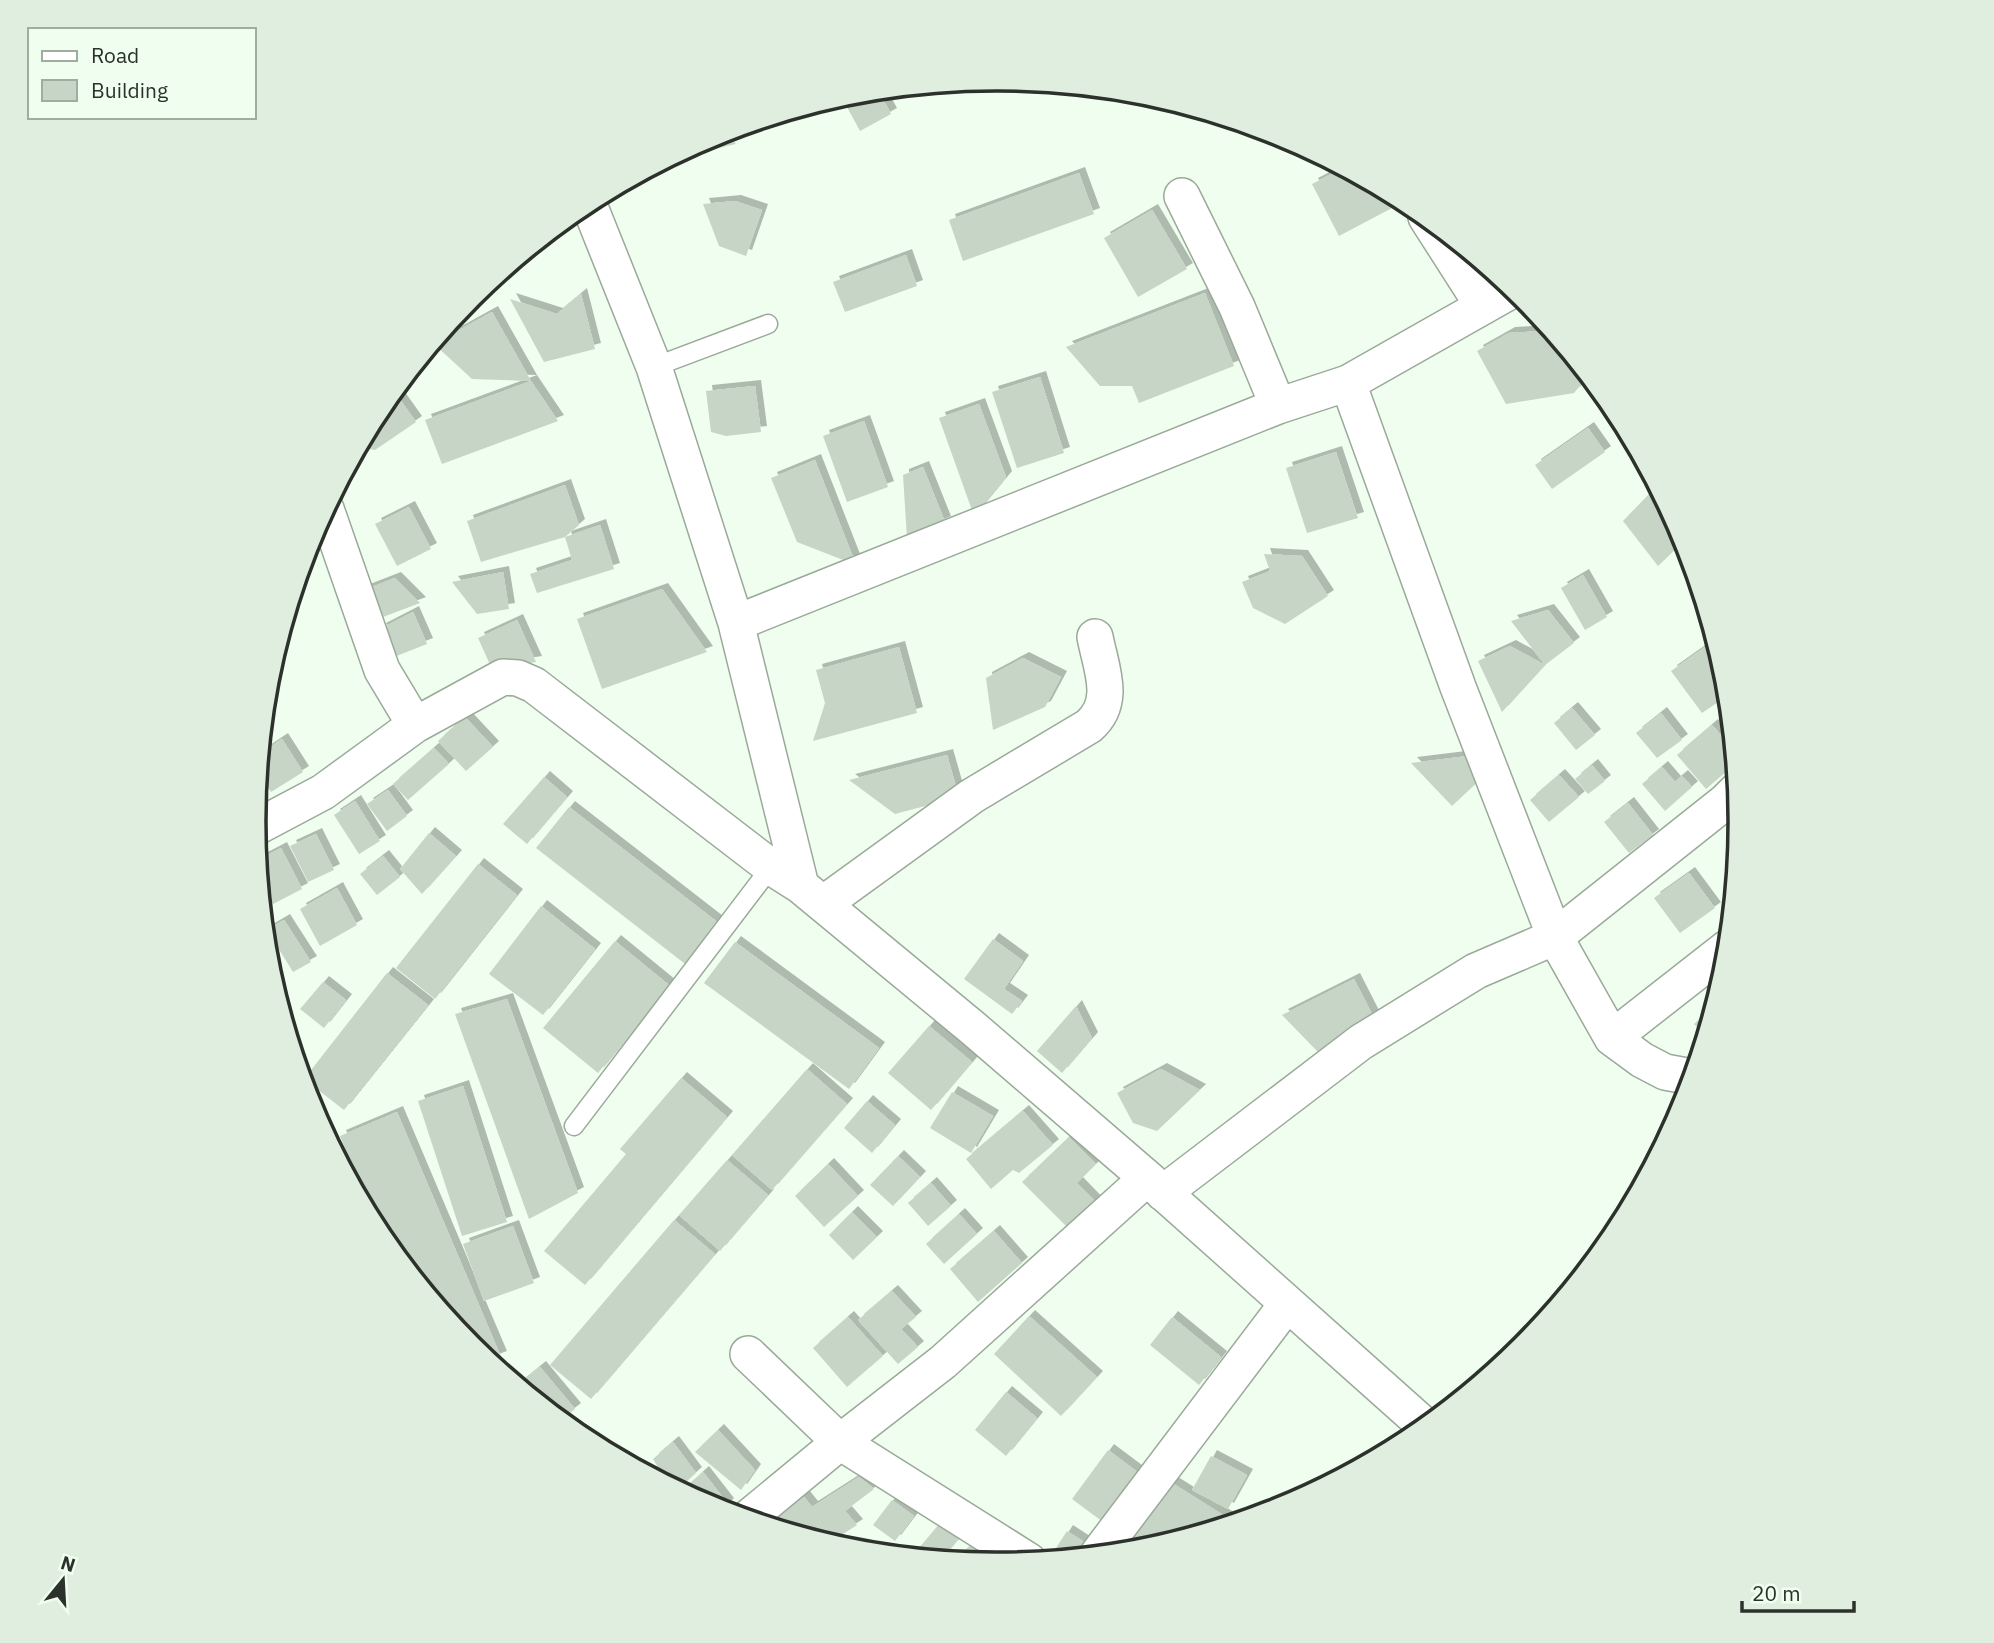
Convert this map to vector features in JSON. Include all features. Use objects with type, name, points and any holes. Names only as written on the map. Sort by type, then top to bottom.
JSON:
[{"type":"street","points":[[1182,196],[1237,307],[1278,406]]},
{"type":"street","points":[[592,213],[654,367],[736,623],[812,895]]},
{"type":"street","points":[[1442,242],[1482,306]]},
{"type":"street","points":[[736,623],[1278,406],[1348,383],[1503,295]]},
{"type":"street","points":[[1348,383],[1458,687],[1555,937],[1612,1038],[1642,1060],[1665,1072],[1682,1075]]},
{"type":"street","points":[[331,523],[382,670],[415,724]]},
{"type":"street","points":[[812,895],[1090,726],[1100,716],[1105,703],[1095,637]]},
{"type":"street","points":[[266,822],[323,792],[415,724],[503,677],[518,678],[534,685],[771,867],[812,895],[974,1028],[1417,1419]]},
{"type":"street","points":[[756,1511],[943,1362],[1155,1185],[1361,1042],[1476,971],[1555,937],[1727,800]]},
{"type":"street","points":[[1612,1038],[1714,958]]},
{"type":"street","points":[[1106,1544],[1287,1304]]},
{"type":"street","points":[[748,1354],[840,1442],[1011,1551]]},
{"type":"lane","points":[[654,367],[768,324]]},
{"type":"lane","points":[[574,1126],[771,867]]},
{"type":"building","points":[[883,100],[891,114],[860,131],[847,107]]},
{"type":"building","points":[[733,141],[736,144],[711,150]]},
{"type":"building","points":[[1079,173],[1094,214],[963,261],[949,220]]},
{"type":"building","points":[[1333,173],[1392,208],[1339,236],[1312,184]]},
{"type":"building","points":[[735,201],[762,210],[746,256],[719,246],[703,204]]},
{"type":"building","points":[[1152,210],[1187,269],[1138,297],[1104,238]]},
{"type":"building","points":[[906,255],[917,286],[845,312],[833,282]]},
{"type":"building","points":[[1205,293],[1234,366],[1139,403],[1132,386],[1100,386],[1066,347]]},
{"type":"building","points":[[581,294],[595,349],[544,362],[510,299],[557,314]]},
{"type":"building","points":[[492,312],[531,381],[472,379],[440,350],[455,332]]},
{"type":"building","points":[[1538,331],[1582,384],[1574,393],[1506,404],[1477,351],[1509,333]]},
{"type":"building","points":[[1040,377],[1064,453],[1017,468],[992,392]]},
{"type":"building","points":[[531,381],[558,421],[442,464],[425,420]]},
{"type":"building","points":[[755,386],[761,432],[726,436],[711,432],[706,391]]},
{"type":"building","points":[[401,400],[416,422],[375,450],[369,449]]},
{"type":"building","points":[[979,404],[1006,477],[974,516],[939,418]]},
{"type":"building","points":[[864,421],[888,487],[847,502],[823,436]]},
{"type":"building","points":[[1588,428],[1605,452],[1552,489],[1535,465]]},
{"type":"building","points":[[1336,452],[1358,518],[1307,533],[1286,468]]},
{"type":"building","points":[[815,460],[856,565],[797,542],[771,478]]},
{"type":"building","points":[[923,467],[945,522],[907,538],[903,475]]},
{"type":"building","points":[[565,485],[579,525],[565,537],[481,562],[467,521]]},
{"type":"building","points":[[1650,494],[1675,550],[1658,566],[1623,521]]},
{"type":"building","points":[[409,507],[431,549],[397,566],[375,524]]},
{"type":"building","points":[[600,525],[614,569],[537,593],[530,574],[572,560],[565,537]]},
{"type":"building","points":[[1264,554],[1302,556],[1328,596],[1285,624],[1253,608],[1242,582],[1270,571]]},
{"type":"building","points":[[503,572],[509,609],[477,614],[452,582]]},
{"type":"building","points":[[1583,575],[1607,617],[1585,630],[1561,588]]},
{"type":"building","points":[[395,578],[420,603],[375,620],[364,590]]},
{"type":"building","points":[[662,589],[707,652],[602,689],[577,619]]},
{"type":"building","points":[[1548,610],[1574,643],[1545,665],[1511,621]]},
{"type":"building","points":[[413,612],[427,644],[394,657],[380,629]]},
{"type":"building","points":[[517,620],[536,662],[492,669],[478,638]]},
{"type":"building","points":[[1510,646],[1545,665],[1502,712],[1478,661]]},
{"type":"building","points":[[899,647],[917,713],[813,741],[825,703],[816,670]]},
{"type":"building","points":[[1705,647],[1717,703],[1702,713],[1671,671]]},
{"type":"building","points":[[1023,658],[1061,677],[1045,707],[993,730],[986,678]]},
{"type":"building","points":[[1572,708],[1595,735],[1576,750],[1554,723]]},
{"type":"building","points":[[1661,713],[1682,740],[1657,758],[1636,733]]},
{"type":"building","points":[[465,717],[493,747],[466,771],[438,741]]},
{"type":"building","points":[[1712,725],[1722,737],[1726,772],[1706,789],[1677,755]]},
{"type":"building","points":[[282,739],[303,772],[271,792],[267,786],[271,746]]},
{"type":"building","points":[[434,748],[449,764],[408,800],[393,784]]},
{"type":"building","points":[[947,755],[959,797],[895,814],[849,780]]},
{"type":"building","points":[[1468,756],[1486,774],[1452,806],[1411,763]]},
{"type":"building","points":[[1592,765],[1605,781],[1588,794],[1575,779]]},
{"type":"building","points":[[1662,767],[1675,782],[1682,776],[1692,787],[1665,811],[1642,784]]},
{"type":"building","points":[[1559,775],[1579,797],[1549,822],[1530,800]]},
{"type":"building","points":[[544,777],[567,797],[527,844],[503,824]]},
{"type":"building","points":[[388,790],[407,816],[387,831],[367,804]]},
{"type":"building","points":[[355,801],[380,841],[359,854],[334,815]]},
{"type":"building","points":[[1628,803],[1653,835],[1629,853],[1604,822]]},
{"type":"building","points":[[569,807],[721,925],[689,967],[536,848]]},
{"type":"building","points":[[429,833],[456,856],[422,894],[400,869]]},
{"type":"building","points":[[316,834],[334,870],[308,882],[290,846]]},
{"type":"building","points":[[281,848],[302,889],[273,904],[271,901],[267,855]]},
{"type":"building","points":[[383,856],[400,877],[377,895],[360,874]]},
{"type":"building","points":[[478,864],[517,895],[435,999],[396,968]]},
{"type":"building","points":[[1689,873],[1715,908],[1680,933],[1654,898]]},
{"type":"building","points":[[337,888],[357,925],[320,946],[300,909]]},
{"type":"building","points":[[541,906],[595,949],[543,1015],[489,974]]},
{"type":"building","points":[[284,920],[311,962],[293,972],[278,948],[274,926]]},
{"type":"building","points":[[993,939],[1023,961],[1004,989],[1022,1001],[1012,1014],[964,979]]},
{"type":"building","points":[[615,941],[670,986],[598,1073],[543,1028]]},
{"type":"building","points":[[735,942],[879,1048],[849,1089],[704,983]]},
{"type":"building","points":[[387,973],[428,1005],[344,1110],[318,1090],[311,1071]]},
{"type":"building","points":[[1354,979],[1376,1022],[1318,1052],[1282,1015]]},
{"type":"building","points":[[323,982],[346,1000],[324,1028],[300,1009]]},
{"type":"building","points":[[507,999],[578,1193],[529,1219],[455,1014]]},
{"type":"building","points":[[1076,1006],[1092,1038],[1062,1073],[1037,1051]]},
{"type":"building","points":[[929,1026],[972,1062],[931,1110],[888,1073]]},
{"type":"building","points":[[807,1069],[847,1104],[772,1190],[732,1155]]},
{"type":"building","points":[[1161,1069],[1200,1090],[1157,1131],[1133,1123],[1117,1093]]},
{"type":"building","points":[[681,1078],[727,1117],[585,1285],[544,1251],[626,1154],[620,1149]]},
{"type":"building","points":[[463,1086],[507,1222],[462,1236],[418,1101]]},
{"type":"building","points":[[952,1092],[993,1116],[971,1153],[930,1128]]},
{"type":"building","points":[[867,1101],[895,1125],[872,1153],[844,1128]]},
{"type":"building","points":[[1023,1111],[1053,1145],[1019,1173],[1013,1170],[991,1189],[966,1159]]},
{"type":"building","points":[[397,1112],[501,1357],[480,1338],[417,1266],[364,1187],[340,1136]]},
{"type":"building","points":[[1069,1137],[1096,1164],[1077,1183],[1105,1212],[1078,1238],[1022,1182]]},
{"type":"building","points":[[898,1156],[920,1177],[893,1206],[870,1185]]},
{"type":"building","points":[[727,1160],[768,1195],[720,1251],[679,1215]]},
{"type":"building","points":[[828,1164],[858,1196],[824,1227],[795,1196]]},
{"type":"building","points":[[931,1183],[951,1206],[928,1226],[908,1203]]},
{"type":"building","points":[[852,1212],[877,1237],[853,1260],[829,1235]]},
{"type":"building","points":[[959,1214],[977,1234],[944,1264],[926,1244]]},
{"type":"building","points":[[674,1220],[715,1254],[591,1399],[550,1365]]},
{"type":"building","points":[[513,1226],[534,1283],[484,1301],[463,1244]]},
{"type":"building","points":[[994,1231],[1022,1263],[978,1302],[950,1269]]},
{"type":"building","points":[[892,1291],[916,1317],[901,1329],[918,1347],[898,1364],[858,1320]]},
{"type":"building","points":[[1029,1316],[1097,1377],[1061,1416],[994,1354]]},
{"type":"building","points":[[848,1317],[883,1356],[847,1387],[813,1348]]},
{"type":"building","points":[[1172,1317],[1221,1357],[1199,1385],[1150,1345]]},
{"type":"building","points":[[540,1367],[575,1409],[569,1413],[525,1379]]},
{"type":"building","points":[[1006,1392],[1037,1418],[1006,1456],[975,1430]]},
{"type":"building","points":[[718,1430],[755,1470],[741,1490],[695,1452]]},
{"type":"building","points":[[673,1442],[696,1473],[686,1482],[659,1469],[653,1459]]},
{"type":"building","points":[[1108,1450],[1140,1474],[1103,1522],[1072,1499]]},
{"type":"building","points":[[1211,1456],[1247,1475],[1228,1509],[1192,1490]]},
{"type":"building","points":[[703,1472],[724,1499],[717,1496],[690,1484]]},
{"type":"building","points":[[859,1477],[874,1489],[845,1511],[857,1525],[841,1535],[771,1516],[800,1492],[812,1507]]},
{"type":"building","points":[[1169,1481],[1224,1516],[1186,1527],[1132,1539]]},
{"type":"building","points":[[892,1500],[914,1516],[895,1541],[873,1525]]},
{"type":"building","points":[[946,1516],[964,1532],[949,1550],[919,1547]]},
{"type":"building","points":[[1067,1531],[1087,1544],[1085,1547],[1056,1548]]},
{"type":"building","points":[[976,1540],[987,1552],[965,1551]]}]
